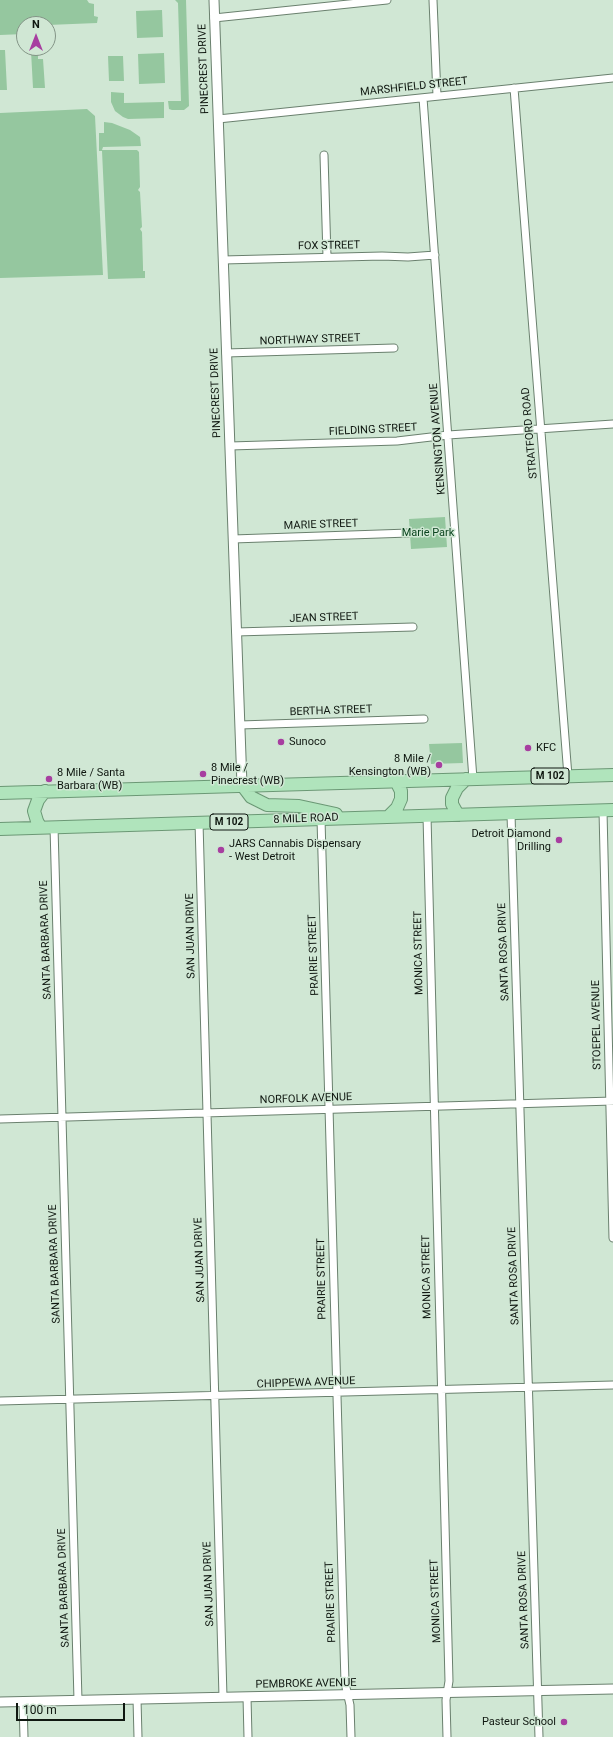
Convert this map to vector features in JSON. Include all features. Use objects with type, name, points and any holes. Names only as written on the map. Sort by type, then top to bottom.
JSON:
[{"type":"highway","name":"M 102","points":[[0,793],[613,775]]},
{"type":"highway","points":[[458,815],[452,804],[452,798],[458,788],[470,779]]},
{"type":"highway","points":[[388,817],[397,808],[401,799],[401,791],[396,781]]},
{"type":"highway","points":[[242,785],[251,797],[267,805],[299,806],[356,818]]},
{"type":"highway","points":[[40,827],[36,821],[34,811],[38,800],[45,792]]},
{"type":"highway","name":"8 MILE ROAD","points":[[0,829],[608,811]]},
{"type":"street","name":"PINECREST DRIVE","points":[[214,0],[242,785]]},
{"type":"street","points":[[214,18],[387,0]]},
{"type":"street","points":[[433,0],[437,96]]},
{"type":"street","name":"MARSHFIELD STREET","points":[[218,119],[613,78]]},
{"type":"street","name":"STRATFORD ROAD","points":[[514,88],[568,776]]},
{"type":"street","name":"KENSINGTON AVENUE","points":[[423,98],[448,435],[470,779]]},
{"type":"street","points":[[324,156],[327,257]]},
{"type":"street","name":"FOX STREET","points":[[223,260],[382,256],[408,258],[435,255]]},
{"type":"street","name":"NORTHWAY STREET","points":[[226,353],[394,348]]},
{"type":"street","name":"FIELDING STREET","points":[[230,446],[397,441],[448,435],[613,424]]},
{"type":"street","name":"MARIE STREET","points":[[233,539],[409,533]]},
{"type":"street","name":"JEAN STREET","points":[[236,632],[413,627]]},
{"type":"street","name":"BERTHA STREET","points":[[240,725],[424,719]]},
{"type":"street","name":"STOEPEL AVENUE","points":[[608,811],[613,1238]]},
{"type":"street","name":"SANTA ROSA DRIVE","points":[[511,814],[539,1737]]},
{"type":"street","name":"MONICA STREET","points":[[427,816],[449,1681],[446,1700],[447,1737]]},
{"type":"street","name":"PRAIRIE STREET","points":[[321,819],[344,1676],[350,1705],[351,1737]]},
{"type":"street","name":"SAN JUAN DRIVE","points":[[199,822],[223,1697]]},
{"type":"street","name":"SANTA BARBARA DRIVE","points":[[54,827],[78,1700]]},
{"type":"street","name":"NORFOLK AVENUE","points":[[0,1119],[611,1101]]},
{"type":"street","name":"CHIPPEWA AVENUE","points":[[0,1401],[214,1397],[613,1385]]},
{"type":"street","name":"PEMBROKE AVENUE","points":[[0,1702],[613,1688]]},
{"type":"street","points":[[247,1697],[248,1737]]},
{"type":"street","points":[[137,1699],[138,1737]]},
{"type":"street","points":[[23,1702],[24,1737]]},
{"type":"green space","points":[[0,0],[87,0],[89,3],[94,4],[94,16],[98,17],[97,23],[56,25],[56,16],[16,16],[16,34],[0,35]]},
{"type":"green space","points":[[175,0],[186,0],[189,106],[184,110],[169,109],[168,101],[181,101],[178,3]]},
{"type":"green space","points":[[162,10],[163,37],[137,38],[136,11]]},
{"type":"green space","points":[[0,50],[5,50],[7,90],[0,90]]},
{"type":"green space","points":[[164,53],[165,83],[139,84],[138,54]]},
{"type":"green space","points":[[31,56],[38,56],[38,59],[43,59],[45,88],[33,88]]},
{"type":"green space","points":[[108,56],[123,56],[124,81],[109,81]]},
{"type":"green space","points":[[111,92],[124,93],[124,103],[164,102],[164,118],[128,119],[123,117],[115,111],[111,102]]},
{"type":"green space","points":[[87,109],[95,116],[103,275],[0,278],[0,113]]},
{"type":"green space","points":[[104,122],[112,123],[130,130],[140,137],[141,146],[103,147],[102,150],[137,150],[139,152],[140,187],[138,190],[140,192],[142,227],[140,229],[142,232],[143,271],[145,271],[145,278],[108,279],[102,151],[99,151],[99,133],[104,133]]},
{"type":"green space","name":"Marie Park","points":[[445,517],[447,547],[411,549],[409,519]]},
{"type":"green space","points":[[462,743],[463,763],[431,764],[429,744]]},
{"type":"place","name":"Sunoco","points":[[281,742]]},
{"type":"place","name":"KFC","points":[[528,748]]},
{"type":"place","name":"8 Mile / Kensington (WB)","points":[[439,765]]},
{"type":"place","name":"8 Mile / Pinecrest (WB)","points":[[203,774]]},
{"type":"place","name":"8 Mile / Santa Barbara (WB)","points":[[49,779]]},
{"type":"place","name":"Detroit Diamond Drilling","points":[[559,840]]},
{"type":"place","name":"JARS Cannabis Dispensary - West Detroit","points":[[221,850]]},
{"type":"place","name":"Pasteur School","points":[[564,1722]]}]
